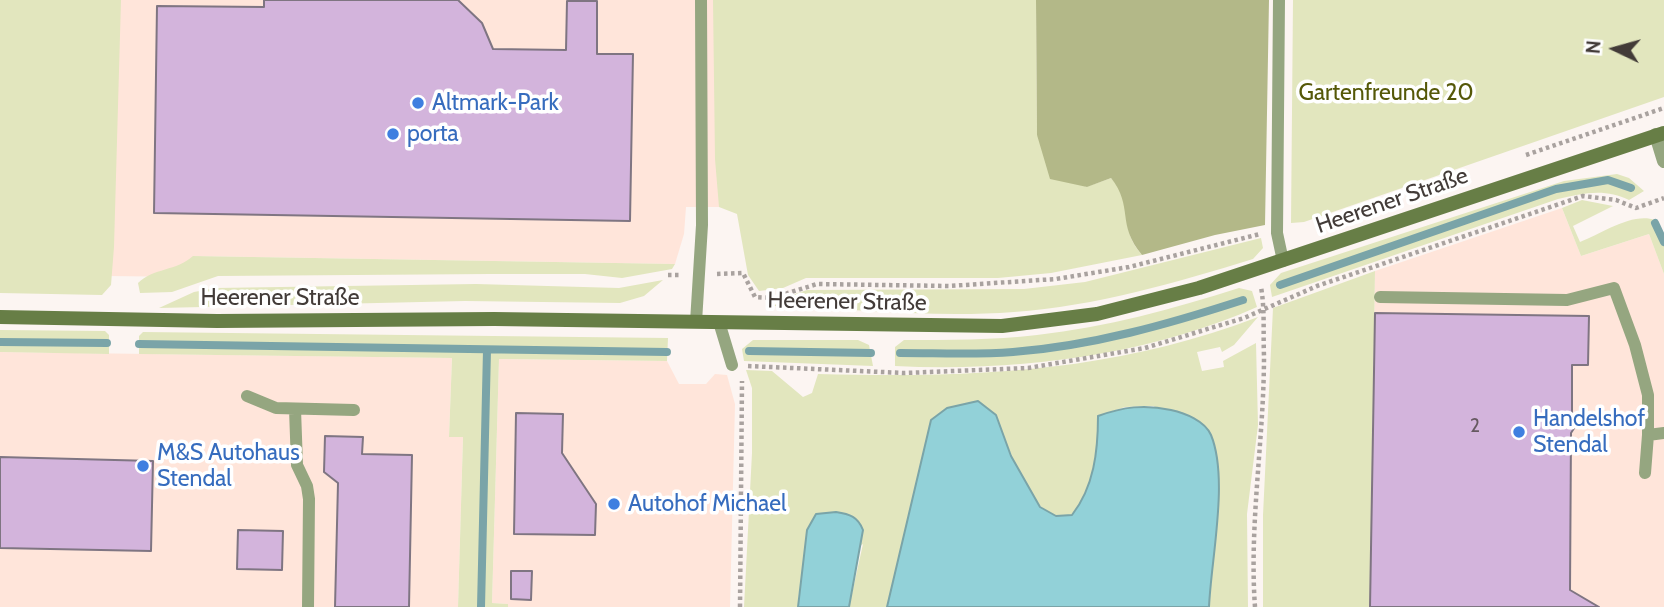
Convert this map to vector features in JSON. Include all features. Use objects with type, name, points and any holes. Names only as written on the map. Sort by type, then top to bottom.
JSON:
[{"type":"main road","name":"Heerener Straße","points":[[0,317],[719,322],[948,327],[1055,321],[1142,304],[1257,270],[1660,134]]},
{"type":"street","points":[[1660,134],[1664,161]]},
{"type":"lane","points":[[696,322],[702,225],[701,0]]},
{"type":"lane","points":[[1279,0],[1277,233],[1283,261]]},
{"type":"lane","points":[[1380,297],[1567,300],[1614,288],[1635,345],[1648,395],[1645,473]]},
{"type":"lane","points":[[719,322],[732,365]]},
{"type":"lane","points":[[247,396],[276,408],[354,411]]},
{"type":"lane","points":[[295,409],[297,465],[307,486],[309,499],[308,607]]},
{"type":"lane","points":[[1648,435],[1664,433]]},
{"type":"path","points":[[1521,157],[1664,108]]},
{"type":"path","points":[[668,275],[743,273],[755,296],[772,298],[817,284],[1009,284],[1092,275],[1234,240],[1277,233]]},
{"type":"path","points":[[1255,607],[1258,479],[1264,419],[1265,307],[1257,270]]},
{"type":"path","points":[[732,365],[742,381],[744,399],[740,607]]},
{"type":"shaded area","name":"Altmark-Park","points":[[114,0],[725,0],[724,207],[686,207],[684,234],[675,264],[193,256],[192,277],[107,276]]},
{"type":"shaded area","name":"Handelshof Stendal","points":[[1562,208],[1581,256],[1649,234],[1664,274],[1664,607],[1370,607],[1375,271]]},
{"type":"shaded area","points":[[0,352],[452,358],[449,437],[463,437],[458,607],[0,607]]},
{"type":"shaded area","name":"Autohof Michael","points":[[499,359],[667,361],[679,384],[706,384],[715,374],[727,375],[735,404],[730,607],[508,607],[507,604],[492,603]]},
{"type":"green space","points":[[0,0],[121,0],[114,247],[111,285],[102,295],[0,293]]},
{"type":"green space","points":[[713,0],[1036,0],[1037,135],[1086,187],[1111,178],[1124,196],[1129,233],[1142,255],[1051,273],[998,278],[806,278],[783,288],[759,291],[748,275],[737,214],[719,207],[715,159]]},
{"type":"green space","points":[[1036,0],[1269,0],[1265,225],[1215,235],[1142,255],[1129,234],[1122,198],[1111,178],[1087,187],[1050,179],[1037,135]]},
{"type":"green space","name":"Gartenfreunde 20","points":[[1293,0],[1664,0],[1664,97],[1304,222],[1291,223]]},
{"type":"green space","points":[[1617,174],[1629,178],[1644,191],[1629,200],[1603,193],[1558,199],[1272,297],[1270,285],[1281,273],[1564,181]]},
{"type":"green space","points":[[1582,200],[1613,206],[1573,226],[1580,242],[1627,221],[1646,218],[1655,220],[1664,235],[1664,274],[1649,234],[1581,256],[1562,208]]},
{"type":"green space","points":[[1261,238],[1263,248],[1253,259],[1194,277],[1075,305],[984,314],[774,306],[783,298],[807,290],[1024,289],[1085,282]]},
{"type":"green space","points":[[193,256],[675,264],[672,269],[622,278],[585,274],[218,276],[172,292],[140,293],[138,283],[144,278],[187,261]]},
{"type":"green space","points":[[1375,271],[1370,607],[1263,607],[1263,515],[1273,308]]},
{"type":"green space","points":[[663,280],[644,296],[620,303],[465,301],[159,308],[194,292],[216,288],[476,284],[619,288]]},
{"type":"green space","points":[[1239,288],[1252,291],[1257,307],[1215,324],[1126,349],[1033,363],[895,366],[895,347],[904,340],[987,339],[1063,332],[1140,316]]},
{"type":"green space","points":[[1258,317],[1234,345],[1222,352],[1220,347],[1197,352],[1202,371],[1224,367],[1223,361],[1256,343],[1258,425],[1247,514],[1248,607],[1209,607],[1217,521],[1154,406],[1125,407],[1098,416],[1096,455],[1090,481],[1072,515],[1060,516],[1046,511],[1036,501],[1019,472],[996,415],[931,420],[887,607],[849,607],[863,544],[799,592],[798,607],[744,607],[752,453],[752,388],[746,370],[772,371],[803,397],[812,393],[818,374],[931,375],[1041,368],[1149,350],[1203,336]]},
{"type":"green space","points":[[0,330],[105,331],[109,335],[109,354],[0,352]]},
{"type":"green space","points":[[143,332],[668,338],[667,361],[499,359],[492,603],[508,604],[508,607],[458,607],[463,437],[449,437],[452,358],[139,354],[139,336]]},
{"type":"green space","points":[[753,340],[858,340],[869,345],[873,366],[744,361],[742,349]]},
{"type":"water","points":[[978,401],[996,415],[1011,456],[1040,507],[1056,516],[1072,515],[1085,493],[1096,455],[1098,416],[1116,410],[1152,407],[1182,413],[1204,426],[1211,435],[1219,474],[1218,520],[1209,607],[887,607],[931,420],[947,408]]},
{"type":"water","points":[[836,512],[853,517],[863,530],[849,607],[798,607],[807,530],[816,514]]},
{"type":"building","name":"Altmark-Park","points":[[264,0],[458,0],[482,23],[493,49],[566,50],[567,1],[597,1],[597,54],[633,54],[630,221],[154,213],[157,6],[264,7]]},
{"type":"building","points":[[1375,313],[1589,316],[1588,365],[1572,365],[1572,413],[1580,419],[1571,433],[1570,590],[1599,607],[1370,607]]},
{"type":"building","points":[[516,413],[563,414],[562,453],[596,504],[595,535],[514,534]]},
{"type":"building","points":[[325,436],[363,437],[362,454],[412,455],[409,607],[335,607],[338,483],[324,472]]},
{"type":"building","points":[[0,457],[153,461],[151,551],[0,548]]},
{"type":"building","points":[[238,530],[283,531],[282,570],[237,569]]},
{"type":"building","points":[[511,571],[532,571],[531,600],[511,599]]},
{"type":"waterway","points":[[1280,285],[1556,189],[1608,180],[1631,188]]},
{"type":"waterway","points":[[1655,223],[1664,242]]},
{"type":"waterway","points":[[900,353],[999,353],[1072,345],[1159,325],[1243,300]]},
{"type":"waterway","points":[[0,342],[107,343]]},
{"type":"waterway","points":[[139,344],[667,352]]},
{"type":"waterway","points":[[481,607],[487,350]]},
{"type":"waterway","points":[[749,351],[871,353]]},
{"type":"place","name":"Altmark-Park","points":[[418,103]]},
{"type":"place","name":"porta","points":[[393,134]]},
{"type":"place","name":"Handelshof Stendal","points":[[1519,432]]},
{"type":"place","name":"M&S Autohaus Stendal","points":[[143,466]]},
{"type":"place","name":"Autohof Michael","points":[[614,504]]}]
